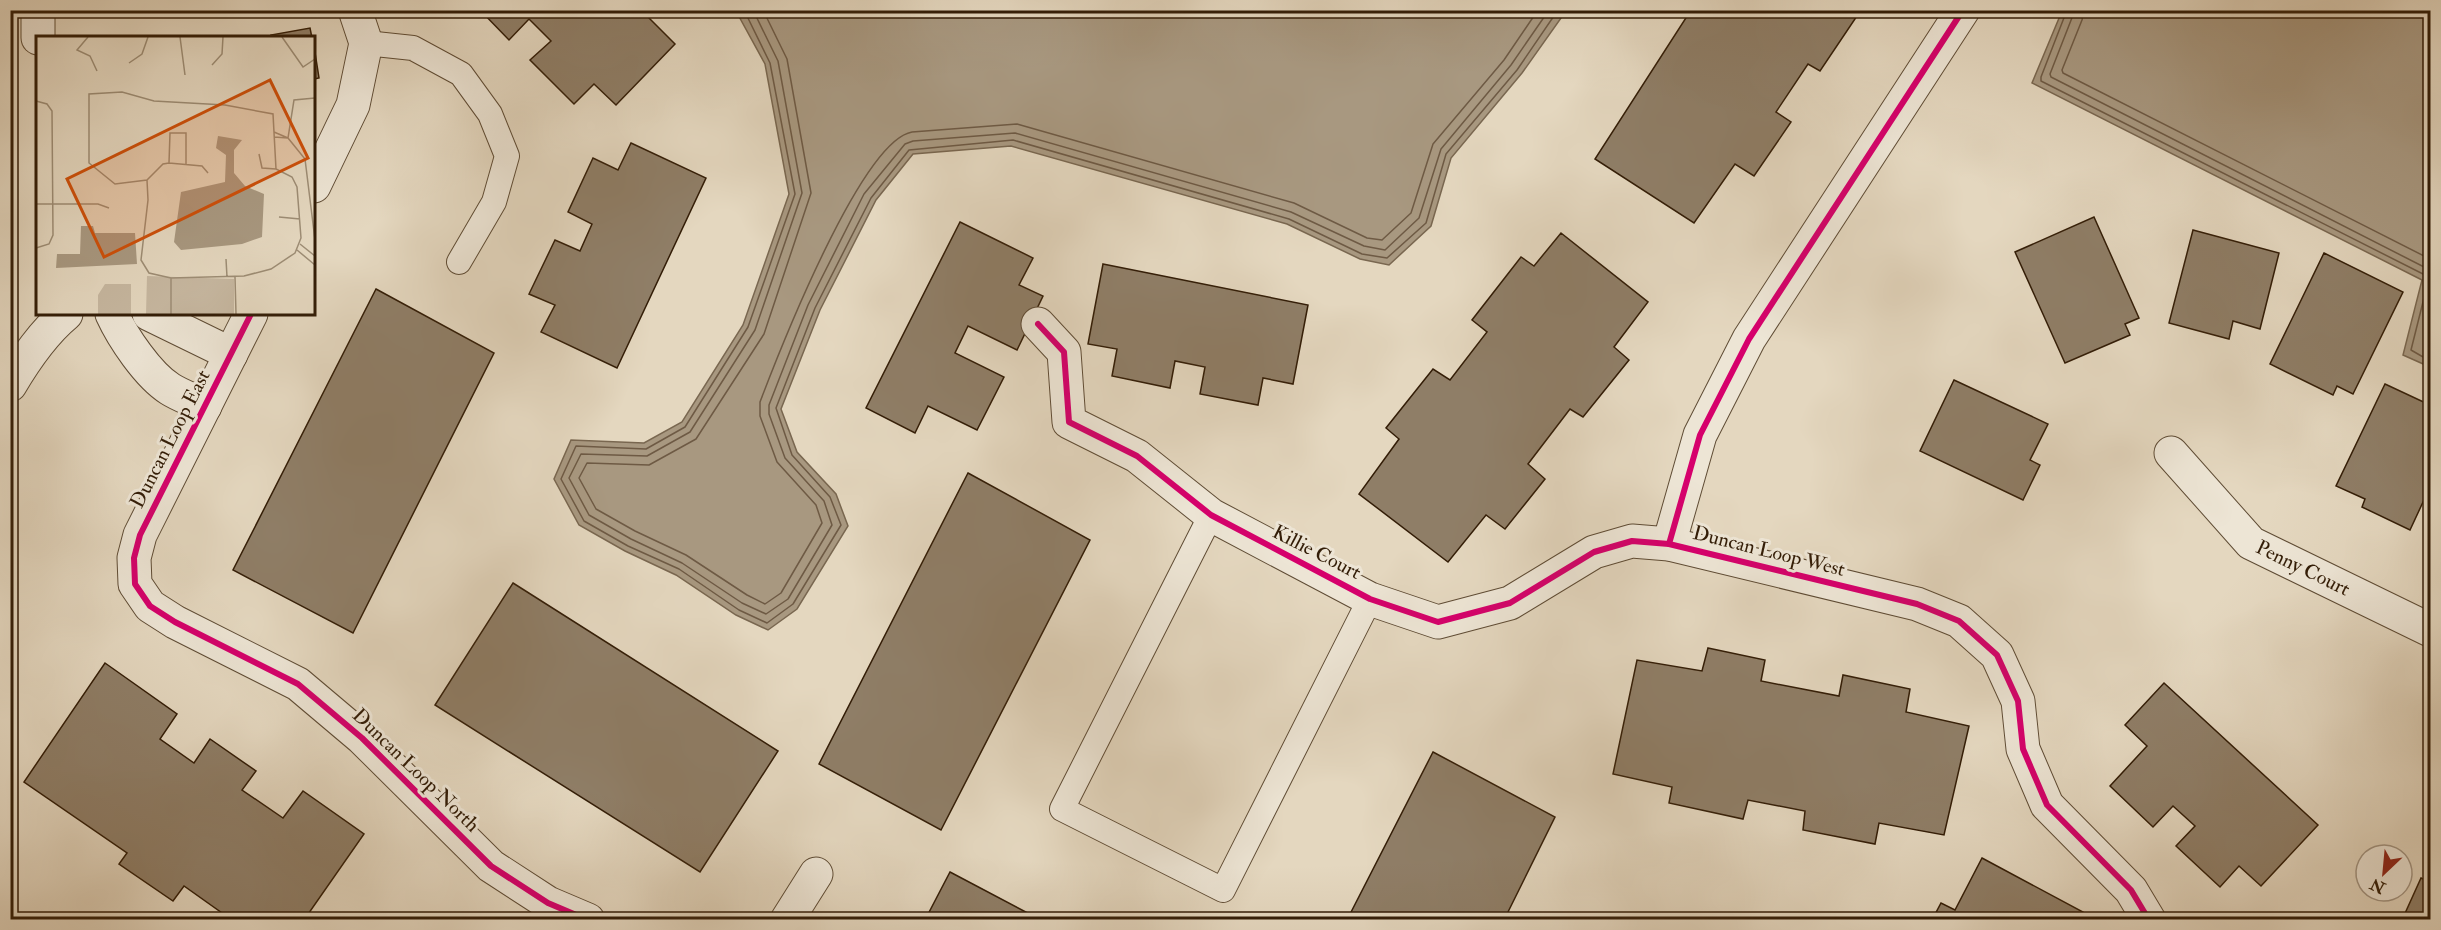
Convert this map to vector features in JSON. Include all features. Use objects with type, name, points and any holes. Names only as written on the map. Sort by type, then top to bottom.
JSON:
[{"type":"street","points":[[38,10],[38,36]]},
{"type":"street","points":[[315,184],[353,105],[366,43],[355,10]]},
{"type":"street","name":"Duncan Loop West","points":[[1963,10],[1749,339],[1700,435],[1669,544],[1917,604],[1959,621],[1997,656],[2018,701],[2023,749],[2047,805],[2131,890],[2149,920]]},
{"type":"street","points":[[10,385],[53,324],[65,315]]},
{"type":"street","points":[[112,315],[119,329],[152,372],[170,388],[205,406]]},
{"type":"street","points":[[151,315],[231,354]]},
{"type":"street","name":"Duncan Loop East","points":[[135,584],[134,558],[140,535],[250,315]]},
{"type":"street","name":"Killie Court","points":[[1038,324],[1064,352],[1069,422],[1137,456],[1211,515],[1371,599],[1438,622],[1510,603],[1594,552],[1632,541],[1669,544]]},
{"type":"street","name":"Penny Court","points":[[2171,453],[2252,543],[2430,630]]},
{"type":"street","name":"Duncan Loop North","points":[[135,584],[150,606],[175,622],[298,684],[362,738],[491,866],[549,903],[588,920]]},
{"type":"street","points":[[786,920],[816,874]]},
{"type":"lane","points":[[366,43],[413,48],[461,74],[490,114],[507,156],[494,202],[459,262]]},
{"type":"lane","points":[[1211,515],[1062,809],[1223,890],[1371,599]]},
{"type":"water","points":[[736,11],[1566,11],[1522,73],[1451,158],[1431,226],[1389,265],[1360,259],[1287,224],[1011,146],[913,154],[876,200],[820,310],[781,409],[797,452],[836,494],[848,526],[797,609],[768,630],[736,615],[676,575],[625,551],[579,525],[554,479],[571,440],[644,443],[682,422],[743,325],[789,194],[765,64]]},
{"type":"water","points":[[2062,11],[2430,11],[2430,367],[2403,355],[2422,280],[2032,83]]},
{"type":"building","points":[[480,10],[641,10],[675,44],[616,105],[594,84],[574,104],[530,60],[551,41],[529,19],[509,40]]},
{"type":"building","points":[[1691,10],[1861,10],[1820,71],[1808,64],[1776,112],[1791,122],[1754,176],[1735,164],[1694,223],[1595,159]]},
{"type":"building","points":[[310,28],[312,36],[271,36]]},
{"type":"building","points":[[315,52],[319,78],[315,79]]},
{"type":"building","points":[[631,143],[706,178],[617,368],[541,332],[555,305],[529,294],[555,240],[580,251],[592,224],[568,212],[593,158],[618,170]]},
{"type":"building","points":[[2094,217],[2139,318],[2125,324],[2130,335],[2065,363],[2015,252]]},
{"type":"building","points":[[960,222],[1033,258],[1019,285],[1043,296],[1017,350],[968,326],[955,353],[1004,377],[977,430],[928,406],[915,433],[866,408]]},
{"type":"building","points":[[2193,230],[2279,253],[2260,329],[2233,321],[2229,339],[2169,323]]},
{"type":"building","points":[[1561,233],[1648,302],[1614,347],[1629,360],[1583,417],[1570,409],[1528,464],[1545,479],[1505,529],[1486,515],[1448,562],[1359,494],[1399,439],[1386,428],[1433,369],[1450,380],[1487,332],[1472,320],[1521,257],[1534,266]]},
{"type":"building","points":[[2324,253],[2403,292],[2353,394],[2337,386],[2333,395],[2270,364]]},
{"type":"building","points":[[1103,264],[1308,305],[1293,384],[1263,378],[1258,405],[1200,394],[1205,367],[1175,361],[1170,388],[1112,376],[1117,349],[1088,344]]},
{"type":"building","points":[[376,289],[494,353],[353,633],[233,570]]},
{"type":"building","points":[[1954,380],[2048,424],[2030,460],[2040,465],[2023,500],[1920,451]]},
{"type":"building","points":[[2385,384],[2430,405],[2430,487],[2410,530],[2362,507],[2365,499],[2336,486]]},
{"type":"building","points":[[968,473],[1090,540],[941,830],[819,764]]},
{"type":"building","points":[[513,583],[778,751],[700,872],[435,705]]},
{"type":"building","points":[[1708,648],[1765,660],[1761,681],[1839,696],[1843,675],[1910,689],[1906,712],[1969,726],[1944,835],[1879,823],[1875,844],[1803,830],[1805,811],[1748,800],[1743,819],[1669,803],[1672,787],[1613,774],[1637,660],[1702,671]]},
{"type":"building","points":[[105,663],[177,714],[160,739],[194,763],[210,739],[256,771],[242,790],[283,818],[303,791],[364,834],[304,920],[232,920],[184,886],[173,901],[119,864],[127,853],[24,782]]},
{"type":"building","points":[[2164,683],[2318,825],[2261,886],[2239,866],[2220,887],[2176,846],[2195,826],[2173,806],[2153,827],[2110,786],[2147,746],[2125,725]]},
{"type":"building","points":[[1433,752],[1555,817],[1504,920],[1347,920]]},
{"type":"building","points":[[1982,858],[2083,912],[2079,920],[1932,920],[1941,903],[1955,910]]},
{"type":"building","points":[[950,872],[1041,920],[925,920]]},
{"type":"building","points":[[2421,878],[2430,882],[2430,920],[2402,920],[2410,903],[2414,903],[2414,893]]},
{"type":"cycle path","points":[[1669,544],[1700,435],[1749,339],[1963,10]]},
{"type":"cycle path","points":[[250,315],[140,535],[134,558],[135,584],[150,606],[175,622],[298,684],[362,738],[491,866],[548,903],[588,920]]},
{"type":"cycle path","points":[[1038,324],[1064,352],[1069,422],[1137,456],[1211,515],[1370,599],[1438,622],[1510,603],[1594,552],[1632,541],[1669,544],[1917,604],[1959,621],[1997,655],[2018,701],[2023,749],[2047,805],[2131,890],[2149,920]]}]
